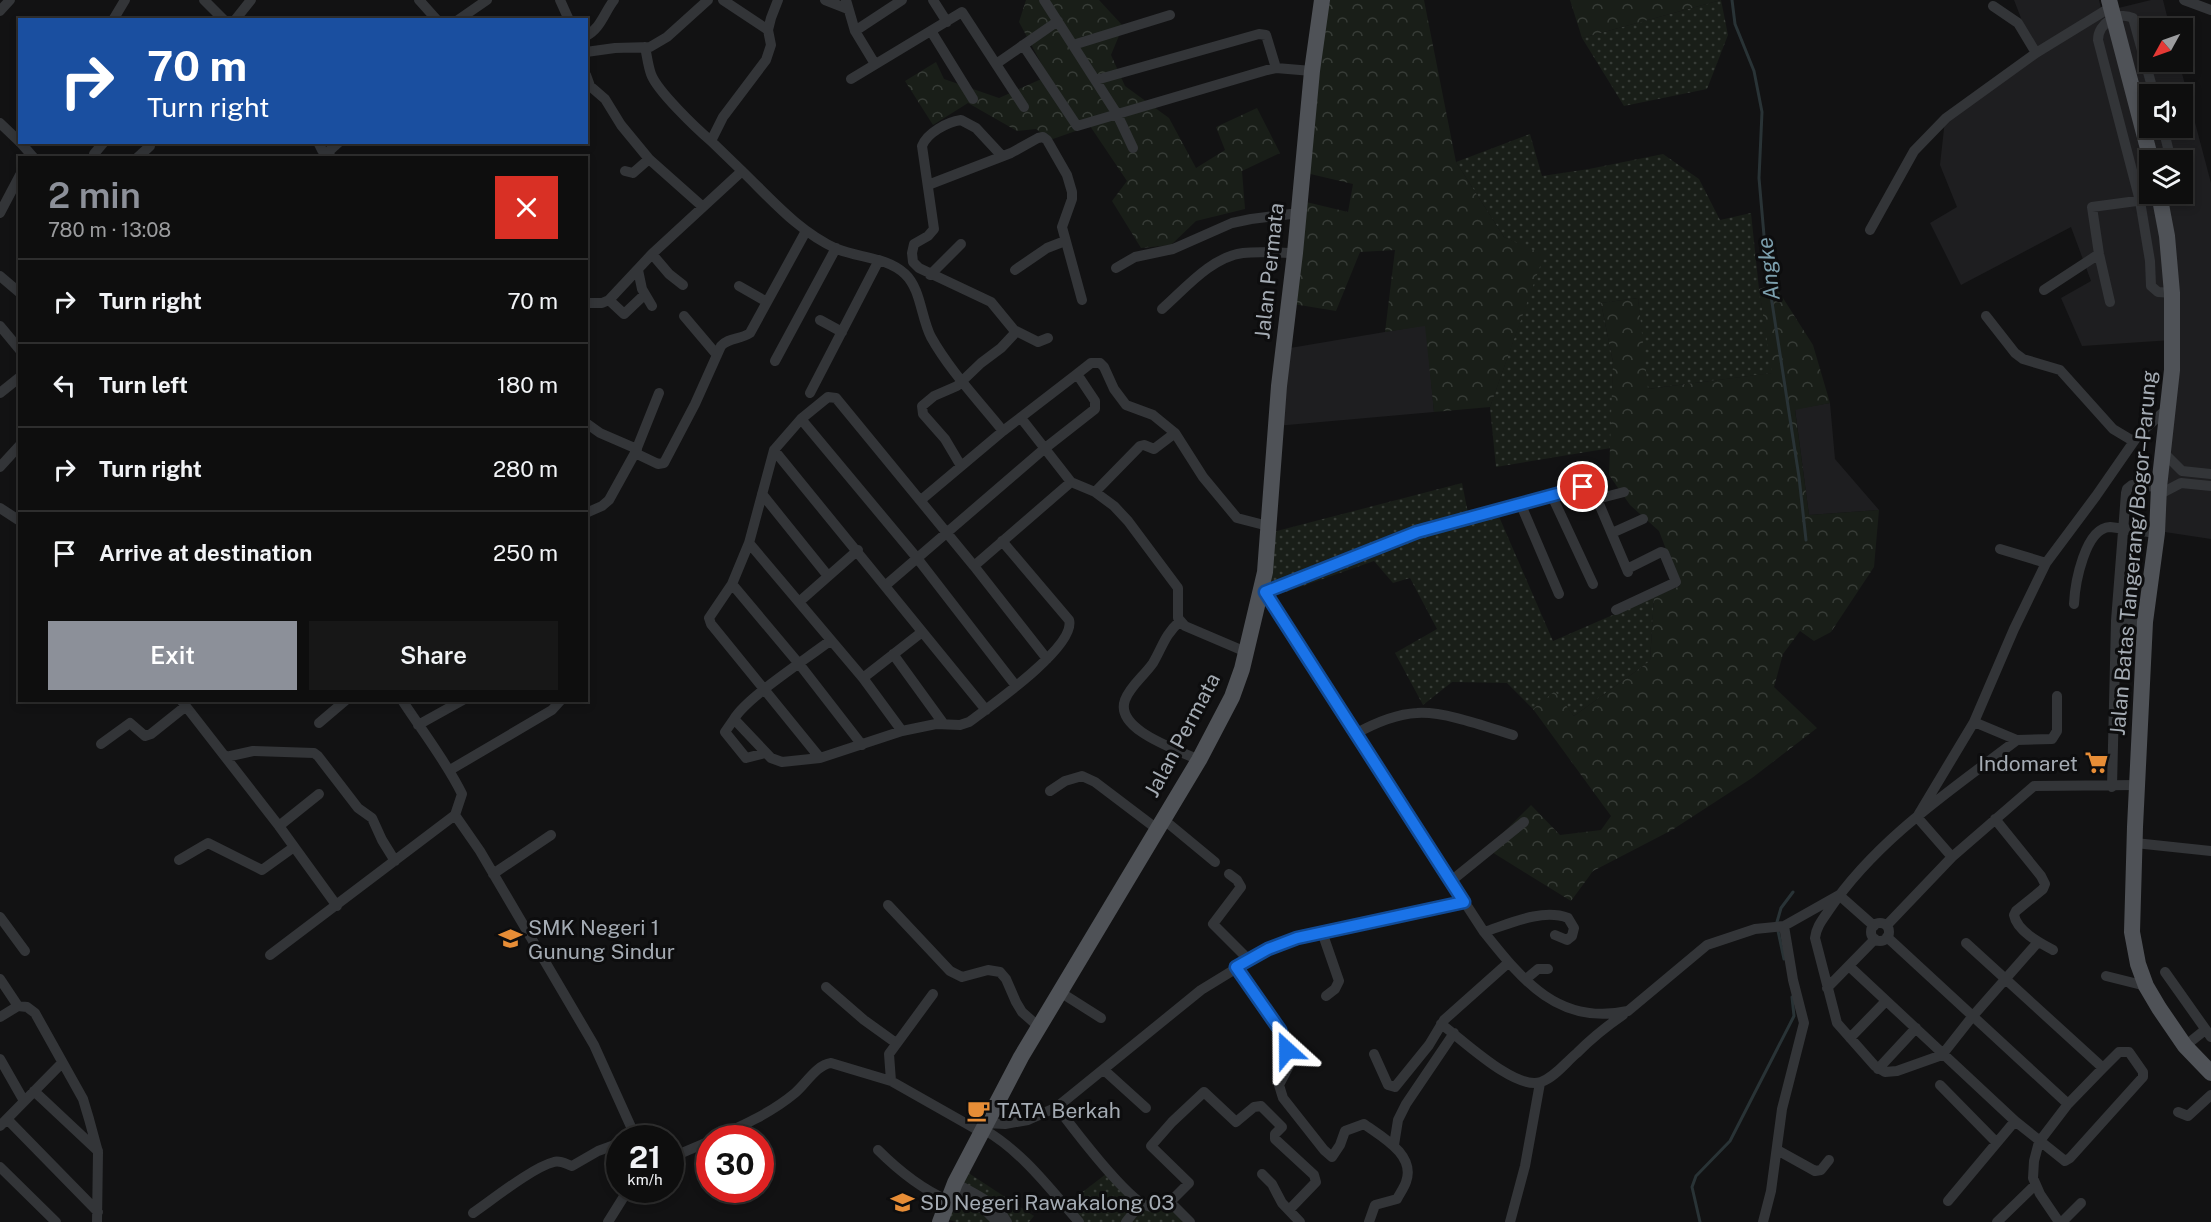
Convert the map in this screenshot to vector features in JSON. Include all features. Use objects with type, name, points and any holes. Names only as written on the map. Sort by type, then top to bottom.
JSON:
[{"type":"main road","name":"Jalan Permata","points":[[940,1222],[951,1191],[1039,1027],[1199,760],[1232,697],[1263,593],[1279,386],[1295,253],[1312,72],[1322,0]]},
{"type":"main road","points":[[2111,8],[2148,150]]},
{"type":"main road","name":"Jalan Batas Tangerang/Bogor–Parung","points":[[2161,204],[2167,236],[2172,293],[2172,370],[2159,491],[2157,533],[2145,622],[2132,932],[2138,964],[2146,986],[2185,1046],[2211,1074]]},
{"type":"street","points":[[0,11],[10,0]]},
{"type":"street","points":[[114,18],[125,0]]},
{"type":"street","points":[[204,0],[222,18]]},
{"type":"street","points":[[237,18],[251,0]]},
{"type":"street","points":[[419,0],[435,18]]},
{"type":"street","points":[[461,18],[487,0]]},
{"type":"street","points":[[560,0],[568,18]]},
{"type":"street","points":[[588,35],[600,26],[603,15],[614,0]]},
{"type":"street","points":[[588,52],[650,46],[667,36],[708,0]]},
{"type":"street","points":[[723,0],[768,30]]},
{"type":"street","points":[[711,141],[723,117],[766,60],[771,45],[768,30],[778,0]]},
{"type":"street","points":[[825,0],[847,5],[855,30],[875,64]]},
{"type":"street","points":[[855,30],[902,0]]},
{"type":"street","points":[[933,0],[947,22]]},
{"type":"street","points":[[1044,0],[1117,114],[1133,148]]},
{"type":"street","points":[[2184,0],[2211,10]]},
{"type":"street","points":[[1993,6],[2018,23],[2037,53]]},
{"type":"street","points":[[1870,230],[1906,162],[1946,118],[2037,53],[2111,8]]},
{"type":"street","points":[[2111,8],[2133,18],[2151,84]]},
{"type":"street","points":[[2111,8],[2098,32],[2098,40],[2139,197]]},
{"type":"street","points":[[851,78],[962,12],[1024,107]]},
{"type":"street","points":[[1073,45],[1170,15]]},
{"type":"street","points":[[996,64],[1058,21]]},
{"type":"street","points":[[931,31],[973,99]]},
{"type":"street","points":[[1096,80],[1259,34],[1266,35],[1276,68]]},
{"type":"street","points":[[1023,45],[1077,126],[1276,68],[1312,72]]},
{"type":"street","points":[[645,47],[652,76],[679,110],[806,231],[836,248],[879,260],[904,273],[912,283],[931,336],[1003,431]]},
{"type":"street","points":[[588,80],[590,86],[605,99],[621,124],[649,159],[704,207]]},
{"type":"street","points":[[1002,156],[976,128],[965,121],[954,121],[923,142],[934,229],[928,236],[914,244],[913,262],[930,275],[991,302],[1016,332],[1038,342],[1048,338]]},
{"type":"street","points":[[0,123],[18,140]]},
{"type":"street","points":[[928,185],[973,169],[1043,137],[1051,144],[1067,176],[1072,192],[1072,199],[1062,227],[1082,300]]},
{"type":"street","points":[[94,156],[102,144]]},
{"type":"street","points":[[319,144],[322,150],[330,155]]},
{"type":"street","points":[[139,156],[150,146]]},
{"type":"street","points":[[626,171],[631,174],[649,159]]},
{"type":"street","points":[[588,303],[602,303],[609,300],[652,254],[742,171]]},
{"type":"street","points":[[0,213],[18,180]]},
{"type":"street","points":[[2110,302],[2099,255],[2092,207],[2139,201]]},
{"type":"street","points":[[2140,204],[2150,261],[2151,286],[2158,292],[2172,293]]},
{"type":"street","points":[[1116,268],[1135,257],[1173,249],[1232,223],[1299,213]]},
{"type":"street","points":[[588,424],[658,464],[664,463],[726,340],[744,337],[750,333],[806,231]]},
{"type":"street","points":[[1016,270],[1047,248],[1065,241]]},
{"type":"street","points":[[930,275],[961,244]]},
{"type":"street","points":[[775,361],[836,248]]},
{"type":"street","points":[[1162,309],[1198,276],[1227,258],[1242,254],[1295,253]]},
{"type":"street","points":[[652,254],[683,285]]},
{"type":"street","points":[[2044,290],[2099,255]]},
{"type":"street","points":[[810,393],[879,260]]},
{"type":"street","points":[[904,273],[913,262]]},
{"type":"street","points":[[638,270],[644,295],[652,306]]},
{"type":"street","points":[[0,276],[18,291]]},
{"type":"street","points":[[739,286],[767,302]]},
{"type":"street","points":[[609,300],[624,314],[644,295]]},
{"type":"street","points":[[684,316],[717,355]]},
{"type":"street","points":[[1986,316],[2015,353],[2024,359],[2063,373],[2113,429],[2133,441]]},
{"type":"street","points":[[820,320],[842,332]]},
{"type":"street","points":[[0,326],[18,348]]},
{"type":"street","points":[[962,466],[945,439],[923,414],[922,406],[934,396],[950,390],[963,381],[1016,332]]},
{"type":"street","points":[[921,500],[1003,431],[1091,363],[1100,363],[1126,405],[1154,416],[1175,433],[1203,477],[1237,518],[1268,526]]},
{"type":"street","points":[[885,585],[1096,407],[1095,401],[1077,374]]},
{"type":"street","points":[[0,393],[18,379]]},
{"type":"street","points":[[588,512],[609,500],[636,451],[659,393]]},
{"type":"street","points":[[820,758],[710,621],[710,614],[732,584],[749,543],[774,450],[801,419],[828,397],[833,397],[921,500],[1047,659]]},
{"type":"street","points":[[1917,817],[1974,722],[2014,629],[2046,564],[2133,441],[2168,408]]},
{"type":"street","points":[[1021,418],[1071,482],[1095,492],[1114,506],[1128,521],[1180,592],[1178,610],[1180,621],[1190,629],[1246,652]]},
{"type":"street","points":[[801,419],[917,558],[1016,686]]},
{"type":"street","points":[[1095,492],[1140,446],[1144,445],[1154,449],[1175,433]]},
{"type":"street","points":[[0,467],[18,447]]},
{"type":"street","points":[[774,450],[858,550],[986,710]]},
{"type":"street","points":[[2163,452],[2182,477],[2211,486]]},
{"type":"street","points":[[2112,787],[2116,621],[2127,489],[2132,485],[2159,491],[2182,477],[2211,474]]},
{"type":"street","points":[[974,566],[1071,482]]},
{"type":"street","points":[[1616,610],[1676,582],[1664,553],[1627,570],[1597,499],[1591,490],[1583,487],[1417,532],[1263,593],[1464,902],[1508,963],[1547,998],[1566,1009],[1611,1015],[1628,1011]]},
{"type":"street","points":[[1597,499],[1624,492]]},
{"type":"street","points":[[762,494],[828,576]]},
{"type":"street","points":[[1552,496],[1593,584]]},
{"type":"street","points":[[1521,505],[1559,594]]},
{"type":"street","points":[[0,508],[18,520]]},
{"type":"street","points":[[1612,533],[1643,519]]},
{"type":"street","points":[[2074,604],[2075,586],[2091,540],[2103,527],[2157,533]]},
{"type":"street","points":[[734,719],[765,753],[782,762],[820,758],[902,731],[943,723],[960,725],[969,722],[1047,659],[1059,646],[1070,624],[1002,541]]},
{"type":"street","points":[[749,543],[863,678],[902,731]]},
{"type":"street","points":[[2000,549],[2046,564]]},
{"type":"street","points":[[799,602],[858,550]]},
{"type":"street","points":[[732,584],[800,665],[862,745]]},
{"type":"street","points":[[1180,621],[1169,631],[1153,663],[1130,691],[1124,702],[1124,712],[1127,720],[1138,730],[1199,760]]},
{"type":"street","points":[[2116,621],[2145,622]]},
{"type":"street","points":[[863,678],[922,632]]},
{"type":"street","points":[[765,753],[750,758],[744,757],[725,732],[741,710],[831,640]]},
{"type":"street","points":[[893,654],[943,723]]},
{"type":"street","points":[[1974,722],[2017,740],[2054,738],[2057,731],[2057,696]]},
{"type":"street","points":[[319,723],[344,702]]},
{"type":"street","points":[[270,955],[455,815],[462,794],[450,770],[403,702]]},
{"type":"street","points":[[418,725],[460,702]]},
{"type":"street","points":[[450,770],[552,710],[559,702]]},
{"type":"street","points":[[101,744],[130,723],[147,736],[183,703],[279,826],[336,906]]},
{"type":"street","points":[[1355,734],[1368,727],[1417,713],[1445,716],[1513,735]]},
{"type":"street","points":[[2017,740],[1917,817],[1876,855],[1839,896],[1816,933],[1816,943],[1837,1023],[1878,1069],[1885,1072],[1896,1071],[1942,1055],[2038,942]]},
{"type":"street","points":[[226,757],[253,751],[314,753],[361,812],[372,818],[382,840],[396,861]]},
{"type":"street","points":[[1050,791],[1065,781],[1082,776],[1160,824],[1215,862]]},
{"type":"street","points":[[1887,926],[1952,857],[2034,786],[2137,785]]},
{"type":"street","points":[[279,826],[319,794]]},
{"type":"street","points":[[455,815],[493,874],[594,1045],[628,1125]]},
{"type":"street","points":[[1917,817],[1952,857]]},
{"type":"street","points":[[1995,819],[2044,881],[2043,889],[2014,915],[2018,924],[2038,942],[2053,950]]},
{"type":"street","points":[[1451,881],[1524,822]]},
{"type":"street","points":[[493,874],[551,835]]},
{"type":"street","points":[[180,860],[208,843],[262,870],[294,847]]},
{"type":"street","points":[[2135,843],[2211,851]]},
{"type":"street","points":[[1229,874],[1237,880],[1241,887],[1214,924],[1215,928],[1249,960]]},
{"type":"street","points":[[1839,896],[1874,926]]},
{"type":"street","points":[[1441,1024],[1498,1068],[1528,1083],[1540,1083],[1707,945],[1755,929],[1784,926],[1839,896]]},
{"type":"street","points":[[983,1128],[1028,1120],[1057,1107],[1202,990],[1236,967],[1278,946],[1322,932],[1464,902]]},
{"type":"street","points":[[888,905],[950,971],[962,977],[988,970],[1000,972],[1006,979],[1022,1012],[1039,1027]]},
{"type":"street","points":[[1484,932],[1548,914],[1568,918],[1574,928],[1572,936],[1567,940],[1556,935]]},
{"type":"street","points":[[0,917],[25,951]]},
{"type":"street","points":[[1883,923],[1887,926],[1889,933],[1884,940],[1875,939],[1871,932],[1874,926],[1883,923]]},
{"type":"street","points":[[1763,1222],[1771,1191],[1782,1109],[1804,1023],[1793,980],[1784,926]]},
{"type":"street","points":[[1322,932],[1339,981],[1335,989],[1326,996]]},
{"type":"street","points":[[1887,937],[2068,1104]]},
{"type":"street","points":[[1827,988],[1875,939]]},
{"type":"street","points":[[1966,944],[2103,1068]]},
{"type":"street","points":[[1374,1054],[1388,1085],[1395,1087],[1429,1045],[1441,1024],[1508,963]]},
{"type":"street","points":[[1848,966],[2015,1121],[2039,1142],[2063,1160],[2066,1160],[2144,1075],[2144,1071],[2126,1051],[2119,1052],[2068,1104],[2039,1142],[2033,1167],[2035,1185],[2060,1222],[2081,1203]]},
{"type":"street","points":[[1236,967],[1271,1016],[1285,1041],[1290,1064],[1279,1085],[1282,1098],[1323,1150],[1332,1157],[1345,1131],[1364,1124],[1394,1145],[1408,1169],[1407,1181],[1397,1199],[1375,1205],[1369,1222]]},
{"type":"street","points":[[1527,979],[1538,969],[1548,969]]},
{"type":"street","points":[[2165,972],[2208,1033],[2185,1046]]},
{"type":"street","points":[[2106,976],[2146,986]]},
{"type":"street","points":[[0,979],[18,1006]]},
{"type":"street","points":[[826,987],[864,1020],[896,1043]]},
{"type":"street","points":[[1060,992],[1101,1018]]},
{"type":"street","points":[[891,1082],[889,1054],[933,994]]},
{"type":"street","points":[[1850,1038],[1885,1002]]},
{"type":"street","points":[[0,1017],[18,1006],[27,1007],[35,1013],[83,1099],[98,1152],[97,1217]]},
{"type":"street","points":[[1878,1069],[1916,1028]]},
{"type":"street","points":[[1394,1145],[1398,1120],[1406,1104],[1454,1033]]},
{"type":"street","points":[[0,1059],[24,1101]]},
{"type":"street","points":[[62,1063],[3,1123],[97,1217]]},
{"type":"street","points":[[744,1125],[777,1107],[826,1064],[831,1064],[891,1082],[983,1128],[1020,1157],[1079,1222]]},
{"type":"street","points":[[1104,1070],[1146,1108]]},
{"type":"street","points":[[1510,1222],[1525,1166],[1540,1083]]},
{"type":"street","points":[[1940,1084],[1996,1142]]},
{"type":"street","points":[[34,1091],[98,1152]]},
{"type":"street","points":[[1057,1107],[1106,1168],[1141,1203],[1152,1207],[1170,1202],[1189,1183],[1151,1146],[1172,1122],[1204,1092],[1236,1122],[1254,1107],[1261,1106],[1282,1126],[1275,1134],[1275,1139],[1314,1175],[1316,1182],[1289,1210]]},
{"type":"street","points":[[2178,1112],[2188,1116],[2211,1095]]},
{"type":"street","points":[[1948,1201],[2015,1121]]},
{"type":"street","points":[[473,1213],[523,1178],[552,1162],[559,1161],[572,1166],[606,1148]]},
{"type":"street","points":[[878,1150],[897,1170],[930,1192],[951,1191],[991,1204],[1007,1222]]},
{"type":"street","points":[[1777,1150],[1815,1171],[1821,1170],[1829,1160]]},
{"type":"street","points":[[0,1167],[56,1222]]},
{"type":"street","points":[[1262,1174],[1272,1184],[1282,1203],[1300,1222]]},
{"type":"street","points":[[1997,1222],[2035,1185]]},
{"type":"street","points":[[951,1191],[986,1211],[997,1222]]},
{"type":"street","points":[[1170,1202],[1190,1222]]},
{"type":"street","points":[[608,1222],[620,1203]]},
{"type":"street","points":[[1126,1222],[1141,1203]]},
{"type":"shaded area","points":[[2014,0],[2099,0],[2102,12],[2151,0],[2163,0],[2168,18],[2139,18],[2139,72],[2182,72],[2185,84],[2139,84],[2139,138],[2193,138],[2193,115],[2211,183],[2211,539],[2158,531],[2172,340],[2082,346],[2061,298],[2091,281],[2071,227],[1961,285],[1930,223],[1957,207],[1940,165],[1945,120],[2036,57]]},
{"type":"shaded area","points":[[1426,325],[1434,412],[1276,426],[1284,349]]},
{"type":"shaded area","points":[[1830,403],[1835,459],[1879,510],[1809,515],[1795,409]]},
{"type":"green space","points":[[1026,0],[1099,0],[1123,26],[1111,55],[1125,86],[1169,118],[1196,168],[1225,150],[1216,127],[1257,108],[1280,153],[1242,171],[1245,209],[1196,221],[1171,245],[1141,248],[1112,201],[1127,181],[1090,126],[1050,140],[1036,129],[1017,131],[968,103],[933,125],[905,81],[936,62],[944,79],[999,98],[1048,76],[1019,22]]},
{"type":"green space","points":[[1322,0],[1424,0],[1456,162],[1504,237],[1544,255],[1490,407],[1434,412],[1425,326],[1385,332],[1395,250],[1360,252],[1336,311],[1287,303],[1302,201],[1348,212],[1353,184],[1306,173]]},
{"type":"green space","points":[[1570,0],[1721,0],[1582,38]]},
{"type":"green space","points":[[1721,0],[1728,35],[1707,89],[1624,106],[1582,38]]},
{"type":"green space","points":[[1530,134],[1542,176],[1663,154],[1699,179],[1720,220],[1751,213],[1759,289],[1773,373],[1647,389],[1638,298],[1601,303],[1613,362],[1611,448],[1496,467],[1490,407],[1543,256],[1504,237],[1456,162]]},
{"type":"green space","points":[[1774,284],[1813,345],[1830,403],[1795,410],[1809,515],[1879,510],[1874,567],[1831,632],[1814,641],[1800,631],[1783,654],[1774,687],[1817,728],[1752,778],[1672,830],[1593,871],[1571,901],[1487,849],[1531,805],[1560,835],[1601,830],[1611,816],[1533,709],[1555,691],[1574,716],[1650,661],[1654,597],[1680,586],[1659,531],[1630,505],[1609,475],[1613,362],[1601,303],[1638,298],[1648,389],[1772,373],[1759,289]]},
{"type":"green space","points":[[1462,483],[1468,513],[1494,505],[1553,641],[1654,597],[1650,661],[1574,716],[1555,692],[1533,709],[1507,683],[1452,682],[1423,705],[1395,653],[1437,629],[1410,578],[1393,583],[1374,561],[1260,601],[1269,533]]},
{"type":"green space","points":[[964,1170],[1034,1216],[1029,1222],[956,1222],[943,1218]]},
{"type":"green space","points":[[1106,1174],[1139,1206],[1166,1197],[1188,1222],[1079,1222],[1063,1207]]},
{"type":"waterway","name":"Angke","points":[[1732,0],[1735,24],[1754,71],[1762,112],[1759,178],[1767,270],[1799,477],[1806,540]]},
{"type":"waterway","points":[[1777,922],[1781,908],[1793,892]]},
{"type":"waterway","points":[[1778,931],[1784,959]]},
{"type":"waterway","points":[[1700,1222],[1692,1187],[1696,1176],[1730,1141],[1794,1016],[1792,997]]},
{"type":"place","name":"Indomaret","points":[[2096,763]]},
{"type":"place","name":"SMK Negeri 1 Gunung Sindur","points":[[510,939]]},
{"type":"place","name":"TATA Berkah","points":[[979,1110]]},
{"type":"place","name":"SD Negeri Rawakalong 03","points":[[902,1202]]},
{"type":"route","points":[[1287,1050],[1280,1030],[1236,967],[1268,949],[1297,938],[1464,902],[1265,592],[1417,532],[1583,487]]}]
